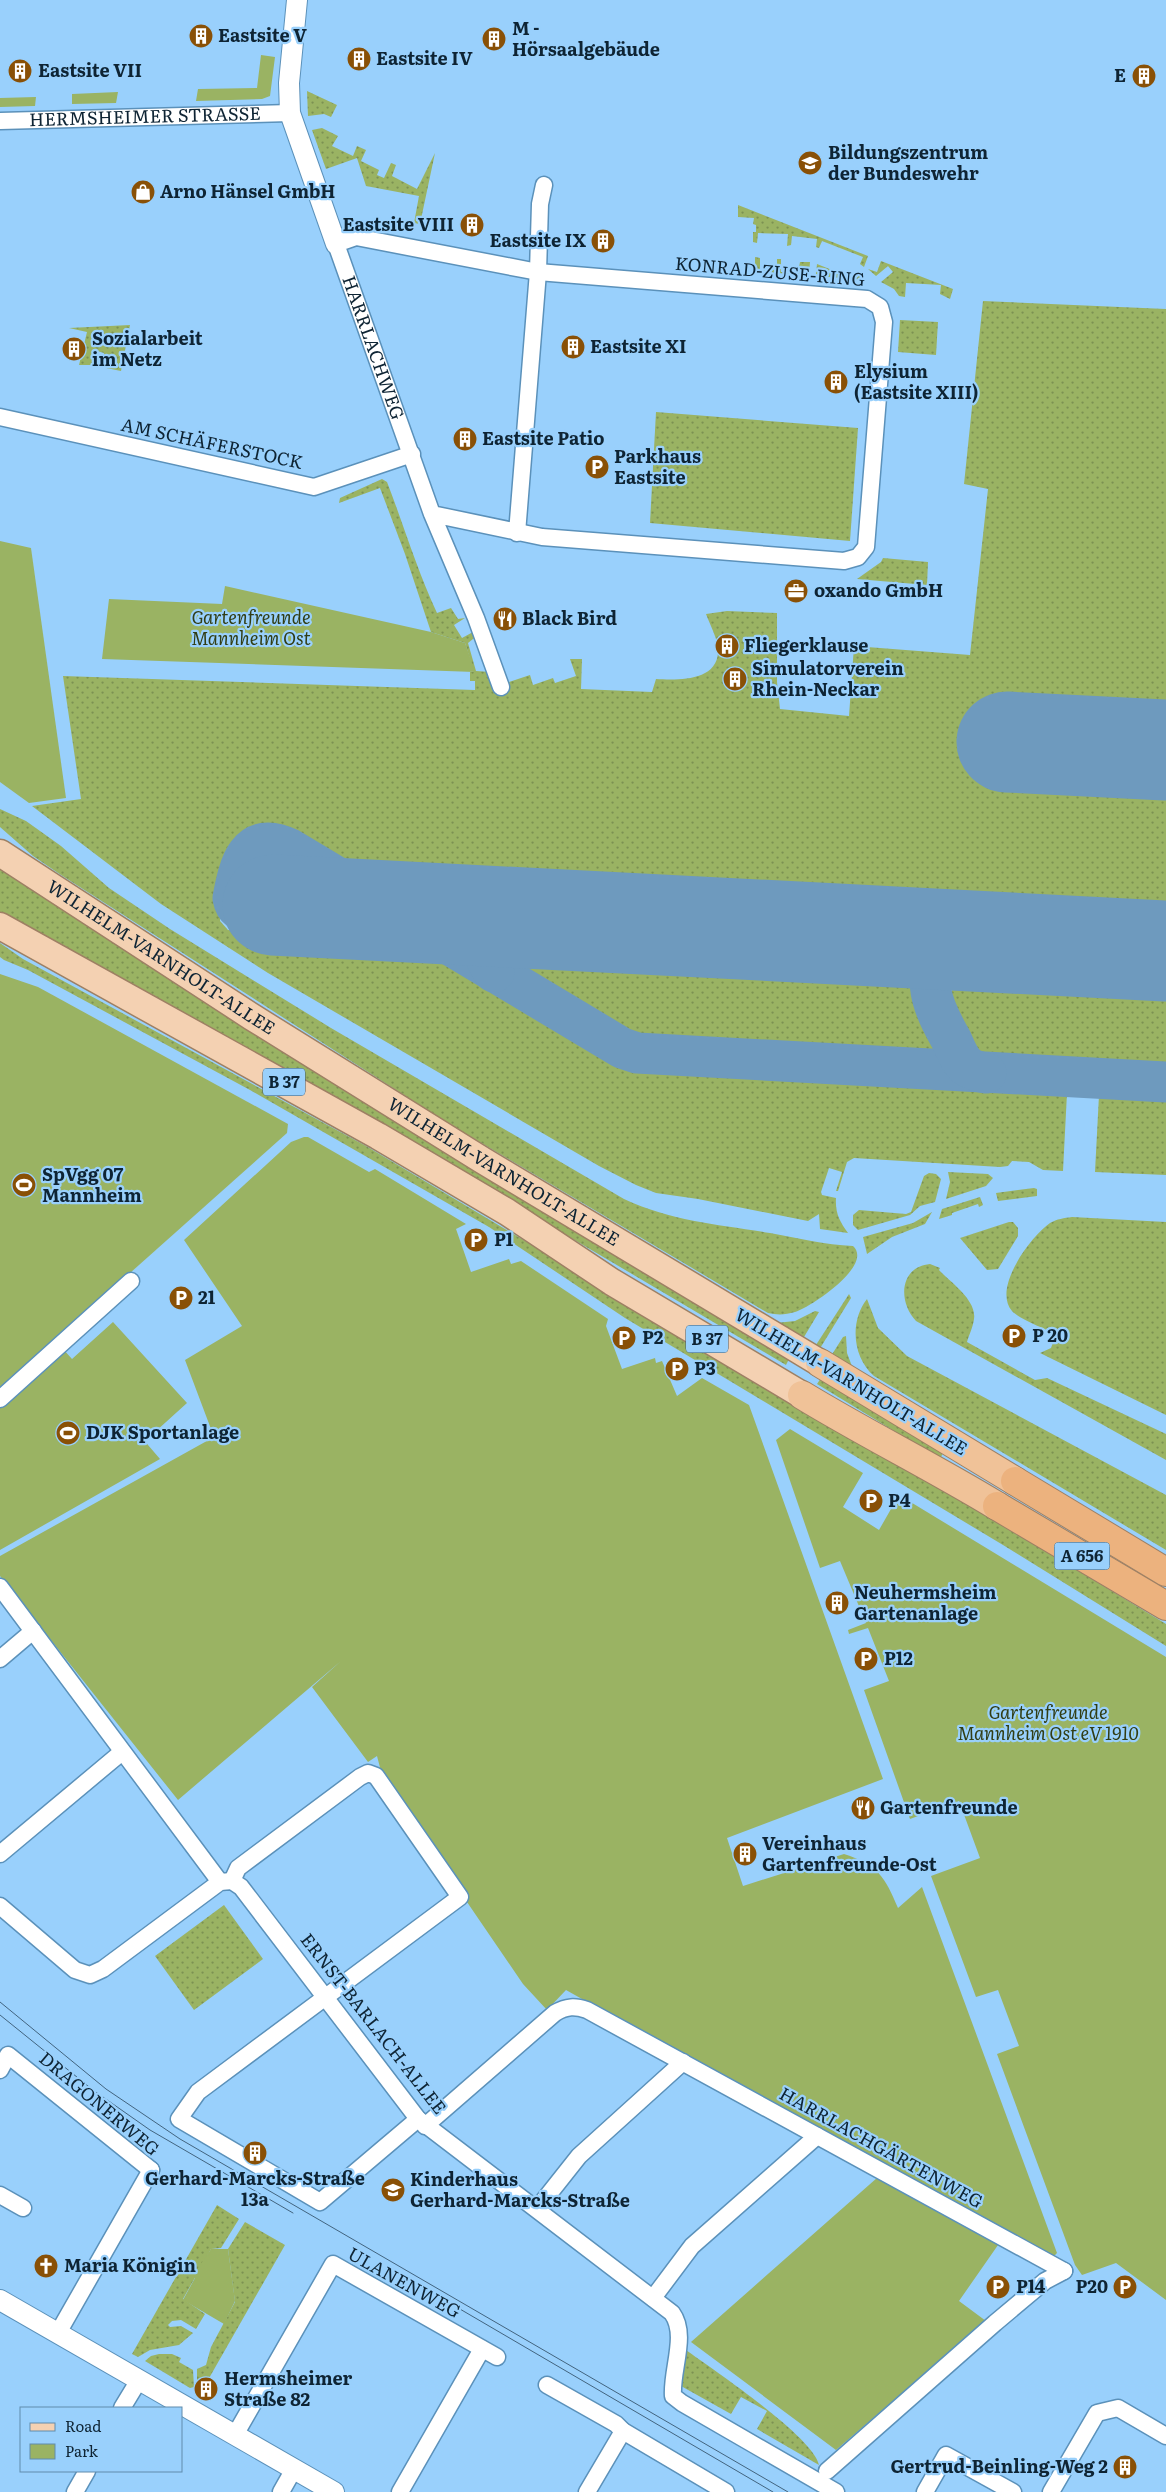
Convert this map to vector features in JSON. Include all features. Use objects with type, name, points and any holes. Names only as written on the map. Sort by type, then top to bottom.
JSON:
[{"type":"highway","name":"WILHELM-VARNHOLT-ALLEE","points":[[820,1363],[1015,1481]]},
{"type":"highway","name":"WILHELM-VARNHOLT-ALLEE","points":[[802,1395],[845,1421],[932,1466],[997,1506]]},
{"type":"highway","name":"A 656","points":[[1015,1481],[1166,1572]]},
{"type":"highway","name":"A 656","points":[[997,1506],[1166,1606]]},
{"type":"main road","name":"WILHELM-VARNHOLT-ALLEE","points":[[1,853],[252,1017],[482,1160],[820,1363]]},
{"type":"main road","name":"WILHELM-VARNHOLT-ALLEE","points":[[0,926],[378,1136],[507,1212],[612,1282],[802,1395]]},
{"type":"street","name":"HARRLACHWEG","points":[[297,0],[288,83],[290,113],[432,514],[476,618],[501,687]]},
{"type":"street","name":"HERMSHEIMER STRASSE","points":[[0,121],[290,113]]},
{"type":"street","points":[[517,533],[538,272],[540,204],[544,186]]},
{"type":"street","name":"KONRAD-ZUSE-RING","points":[[336,244],[356,237],[538,272],[867,300],[880,306],[884,322],[867,538],[866,547],[858,557],[844,561],[542,537],[432,514]]},
{"type":"street","name":"AM SCHÄFERSTOCK","points":[[0,417],[314,487],[412,454]]},
{"type":"street","points":[[0,1399],[131,1281]]},
{"type":"street","name":"ERNST-BARLACH-ALLEE","points":[[0,1587],[122,1752],[226,1881],[241,1887],[422,2122],[672,2313],[679,2328],[672,2382],[673,2396],[836,2492]]},
{"type":"street","points":[[0,1659],[34,1631]]},
{"type":"street","points":[[0,1854],[122,1752]]},
{"type":"street","points":[[0,1906],[76,1970],[90,1974],[104,1969],[226,1881],[238,1868],[368,1773],[376,1776],[460,1897],[325,1998]]},
{"type":"street","name":"HARRLACHGÄRTENWEG","points":[[325,1998],[198,2092],[179,2119],[320,2202],[422,2122],[555,2012],[566,2007],[577,2006],[1064,2271],[1045,2281],[1016,2305],[827,2471]]},
{"type":"street","name":"DRAGONERWEG","points":[[0,2070],[8,2055],[157,2171],[58,2333]]},
{"type":"street","points":[[537,2209],[579,2156],[683,2062]]},
{"type":"street","points":[[653,2298],[692,2246],[817,2136]]},
{"type":"street","points":[[0,2195],[23,2208]]},
{"type":"street","name":"ULANENWEG","points":[[235,2435],[333,2264],[482,2349]]},
{"type":"street","points":[[0,2300],[334,2492]]},
{"type":"street","points":[[400,2492],[482,2349],[498,2357]]},
{"type":"street","points":[[123,2407],[139,2380]]},
{"type":"street","points":[[547,2385],[616,2424],[623,2431],[726,2492]]},
{"type":"street","points":[[1051,2492],[1097,2413],[1118,2408],[1166,2436]]},
{"type":"street","points":[[587,2492],[623,2431]]},
{"type":"street","points":[[925,2492],[946,2454],[1013,2492]]},
{"type":"street","points":[[281,2492],[294,2469]]},
{"type":"street","points":[[75,2492],[86,2472]]},
{"type":"green space","points":[[261,55],[275,57],[270,96],[262,99],[196,101],[198,89],[257,88]]},
{"type":"green space","points":[[307,91],[337,105],[331,117],[324,114],[308,116]]},
{"type":"green space","points":[[118,92],[116,103],[72,104],[72,94]]},
{"type":"green space","points":[[36,97],[35,106],[0,107],[0,98]]},
{"type":"green space","points":[[322,128],[338,136],[332,146],[353,156],[357,146],[366,150],[361,161],[379,170],[377,175],[384,178],[391,163],[396,165],[392,176],[417,189],[435,153],[420,224],[414,223],[419,196],[366,186],[357,158],[326,169],[312,130]]},
{"type":"green space","points":[[738,205],[868,256],[864,267],[860,264],[863,257],[822,241],[819,248],[816,247],[817,239],[792,236],[791,245],[787,246],[788,234],[758,233],[757,243],[753,242],[753,232],[756,232],[756,225],[753,224],[754,218],[738,217]]},
{"type":"green space","points":[[755,257],[760,258],[760,269],[777,270],[777,259],[781,259],[781,272],[798,273],[800,262],[810,262],[809,274],[816,274],[817,264],[852,278],[853,276],[857,278],[859,275],[866,280],[807,275],[808,267],[801,267],[800,275],[755,271]]},
{"type":"green space","points":[[881,261],[953,289],[950,299],[940,294],[941,285],[906,283],[905,297],[899,296],[894,289],[881,282],[893,272],[888,266],[876,276],[868,269],[877,272]]},
{"type":"green space","points":[[983,301],[1166,309],[1166,923],[376,881],[272,828],[258,830],[242,837],[229,852],[226,861],[220,921],[228,930],[395,939],[426,947],[627,1064],[634,1066],[1062,1088],[1067,1093],[1063,1171],[1043,1170],[1029,1162],[1012,1161],[1008,1166],[1000,1167],[854,1158],[847,1162],[838,1191],[836,1191],[842,1172],[829,1168],[821,1192],[822,1195],[836,1198],[836,1208],[839,1217],[848,1233],[820,1229],[819,1214],[808,1221],[698,1199],[656,1193],[599,1166],[268,973],[161,904],[32,806],[81,799],[63,676],[475,690],[475,681],[470,681],[470,672],[474,672],[465,643],[431,632],[405,554],[380,488],[339,503],[340,498],[382,479],[387,482],[437,613],[451,608],[458,619],[465,618],[454,625],[462,638],[473,632],[478,635],[468,643],[476,671],[491,672],[495,687],[510,686],[509,682],[530,675],[533,685],[553,678],[555,683],[576,676],[570,659],[582,659],[581,689],[652,692],[656,679],[684,679],[703,674],[711,669],[716,662],[718,648],[706,614],[727,611],[777,613],[777,682],[780,709],[849,716],[854,646],[970,655],[988,489],[964,484]]},
{"type":"green space","points":[[900,320],[938,322],[936,355],[898,352]]},
{"type":"green space","points":[[130,325],[121,371],[101,367],[104,353],[97,351],[92,365],[79,365],[87,332],[69,328]]},
{"type":"green space","points":[[656,412],[858,428],[850,541],[650,523]]},
{"type":"green space","points":[[0,541],[31,548],[66,798],[29,803],[0,782]]},
{"type":"green space","points":[[883,558],[928,562],[927,585],[857,579],[881,562]]},
{"type":"green space","name":"Gartenfreunde Mannheim Ost","points":[[225,586],[431,632],[465,643],[475,672],[102,659],[109,599],[222,604]]},
{"type":"green space","points":[[0,809],[26,821],[61,846],[109,888],[170,929],[331,1028],[624,1199],[660,1213],[696,1221],[822,1243],[853,1246],[857,1254],[855,1264],[838,1284],[803,1309],[784,1314],[768,1313],[446,1122],[61,875],[33,856],[0,827]]},
{"type":"green space","points":[[0,869],[270,1044],[472,1170],[790,1357],[786,1365],[544,1222],[0,915]]},
{"type":"green space","points":[[0,943],[23,959],[366,1146],[1102,1585],[1166,1624],[1166,1646],[1003,1545],[625,1318],[489,1227],[250,1090],[28,970],[4,960],[0,957]]},
{"type":"green space","points":[[535,948],[899,966],[939,1043],[939,1051],[934,1056],[927,1057],[639,1043],[632,1041],[519,972],[516,961],[519,955],[526,950]]},
{"type":"green space","points":[[977,971],[1166,980],[1166,1071],[987,1061],[979,1057],[971,1052],[959,1035],[951,1015],[948,997],[960,977]]},
{"type":"green space","points":[[0,974],[38,987],[288,1124],[287,1133],[0,1389]]},
{"type":"green space","points":[[1107,1091],[1166,1094],[1166,1175],[1095,1172],[1099,1095]]},
{"type":"green space","points":[[308,1137],[369,1172],[375,1169],[466,1224],[456,1229],[471,1272],[509,1259],[511,1264],[521,1261],[608,1319],[606,1326],[622,1369],[655,1358],[656,1363],[662,1361],[677,1396],[702,1378],[749,1405],[883,1779],[727,1838],[743,1886],[844,1854],[865,1863],[879,1874],[889,1888],[898,1908],[922,1887],[1057,2253],[1051,2259],[1005,2235],[959,2301],[986,2321],[836,2450],[691,2342],[886,2170],[566,1990],[547,2010],[523,1984],[383,1779],[377,1756],[368,1762],[312,1687],[341,1661],[178,1800],[0,1576],[0,1556],[214,1437],[185,1360],[242,1326],[184,1240],[291,1142]]},
{"type":"green space","points":[[948,1172],[988,1174],[993,1178],[986,1186],[946,1199],[950,1182]]},
{"type":"green space","points":[[929,1173],[936,1174],[941,1179],[935,1202],[920,1206],[910,1215],[858,1230],[853,1225],[853,1215],[859,1210],[906,1214],[911,1212],[924,1176]]},
{"type":"green space","points":[[1037,1189],[1037,1196],[998,1201],[996,1193]]},
{"type":"green space","points":[[980,1197],[983,1205],[979,1207],[978,1204],[939,1219],[942,1209]]},
{"type":"green space","points":[[932,1212],[925,1224],[892,1237],[867,1254],[863,1237],[913,1223]]},
{"type":"green space","points":[[1072,1217],[1166,1222],[1166,1415],[1040,1353],[1051,1348],[1056,1334],[1015,1314],[1007,1301],[1010,1276],[1024,1250],[1050,1223]]},
{"type":"green space","points":[[1013,1222],[1018,1228],[1018,1236],[998,1269],[987,1270],[960,1238]]},
{"type":"green space","points":[[930,1264],[940,1268],[939,1270],[962,1292],[971,1305],[974,1319],[967,1342],[1035,1380],[1047,1378],[1166,1434],[1166,1460],[916,1321],[906,1304],[905,1286],[907,1278],[912,1272]]},
{"type":"green space","points":[[849,1294],[851,1298],[819,1350],[814,1348]]},
{"type":"green space","points":[[867,1299],[878,1328],[907,1356],[1166,1495],[1166,1550],[874,1376],[862,1360],[856,1339],[858,1318],[861,1308]]},
{"type":"green space","points":[[815,1311],[819,1312],[801,1342],[776,1323],[795,1321]]},
{"type":"green space","name":"DJK Sportanlage","points":[[113,1322],[187,1403],[145,1441],[130,1424],[160,1459],[0,1550],[0,1406],[63,1349],[72,1359]]},
{"type":"green space","points":[[846,1336],[847,1353],[853,1369],[831,1356],[843,1337]]},
{"type":"green space","points":[[821,1378],[944,1451],[940,1459],[817,1384]]},
{"type":"green space","name":"Gartenfreunde Mannheim Ost eV 1910","points":[[790,1429],[863,1473],[843,1507],[879,1530],[899,1495],[1166,1657],[1166,2300],[1116,2263],[1082,2275],[1075,2265],[997,2054],[1019,2046],[998,1990],[976,1997],[931,1876],[980,1858],[959,1801],[910,1819],[864,1690],[889,1681],[868,1628],[849,1634],[848,1630],[866,1623],[840,1561],[820,1568],[776,1440]]},
{"type":"green space","points":[[224,1905],[263,1959],[194,2010],[155,1956]]},
{"type":"green space","points":[[217,2205],[239,2219],[221,2248],[211,2249],[183,2299],[205,2314],[196,2329],[181,2320],[172,2321],[168,2325],[170,2327],[181,2326],[193,2333],[179,2345],[150,2350],[138,2357],[132,2354]]},
{"type":"green space","points":[[245,2222],[285,2245],[200,2394],[197,2392],[197,2369],[206,2365],[211,2347],[235,2302],[228,2249]]},
{"type":"green space","points":[[211,2249],[228,2249],[235,2301],[224,2324],[183,2300],[195,2278],[194,2274]]},
{"type":"green space","points":[[686,2350],[782,2421],[813,2453],[819,2465],[757,2429],[767,2411],[741,2397],[731,2414],[681,2386]]},
{"type":"green space","points":[[172,2354],[181,2358],[179,2362],[193,2370],[194,2387],[190,2388],[145,2361],[151,2356]]},
{"type":"taxiway","points":[[273,905],[262,910],[244,911],[235,905],[233,898],[242,863],[255,847],[264,843],[290,849],[622,1048],[637,1053],[1166,1082]]},
{"type":"taxiway","points":[[494,972],[483,949],[484,940],[488,932],[504,922],[527,917]]},
{"type":"taxiway","points":[[986,1073],[968,1067],[960,1059],[934,1005],[930,979],[933,967],[941,957],[953,948],[970,943],[1002,943]]},
{"type":"runway","points":[[1007,742],[1166,750]]},
{"type":"runway","points":[[273,905],[1166,951]]},
{"type":"tram line","points":[[0,2002],[106,2089],[180,2139],[788,2492]]},
{"type":"tram line","points":[[0,2015],[93,2090],[150,2130],[293,2213]]},
{"type":"tram line","points":[[400,2274],[773,2492]]},
{"type":"place","name":"Eastsite V","points":[[201,36]]},
{"type":"place","name":"M - Hörsaalgebäude","points":[[494,39]]},
{"type":"place","name":"Eastsite IV","points":[[359,59]]},
{"type":"place","name":"Eastsite VII","points":[[20,71]]},
{"type":"place","name":"E","points":[[1144,76]]},
{"type":"place","name":"Bildungszentrum der Bundeswehr","points":[[810,163]]},
{"type":"place","name":"Arno Hänsel GmbH","points":[[143,192]]},
{"type":"place","name":"Eastsite VIII","points":[[472,225]]},
{"type":"place","name":"Eastsite IX","points":[[603,241]]},
{"type":"place","name":"Eastsite XI","points":[[573,347]]},
{"type":"place","name":"Sozialarbeit im Netz","points":[[74,349]]},
{"type":"place","name":"Elysium (Eastsite XIII)","points":[[836,382]]},
{"type":"place","name":"Eastsite Patio","points":[[465,439]]},
{"type":"place","name":"Parkhaus Eastsite","points":[[597,467]]},
{"type":"place","name":"oxando GmbH","points":[[796,591]]},
{"type":"place","name":"Black Bird","points":[[505,619]]},
{"type":"place","name":"Fliegerklause","points":[[727,646]]},
{"type":"place","name":"Simulatorverein Rhein-Neckar","points":[[735,679]]},
{"type":"place","name":"SpVgg 07 Mannheim","points":[[24,1185]]},
{"type":"place","name":"P1","points":[[476,1240]]},
{"type":"place","name":"21","points":[[181,1298]]},
{"type":"place","name":"P 20","points":[[1014,1336]]},
{"type":"place","name":"P2","points":[[624,1338]]},
{"type":"place","name":"P3","points":[[677,1369]]},
{"type":"place","name":"DJK Sportanlage","points":[[68,1433]]},
{"type":"place","name":"P4","points":[[871,1501]]},
{"type":"place","name":"Neuhermsheim Gartenanlage","points":[[837,1603]]},
{"type":"place","name":"P12","points":[[866,1659]]},
{"type":"place","name":"Gartenfreunde","points":[[863,1808]]},
{"type":"place","name":"Vereinhaus Gartenfreunde-Ost","points":[[745,1854]]},
{"type":"place","name":"Gerhard-Marcks-Straße 13a","points":[[255,2153]]},
{"type":"place","name":"Kinderhaus Gerhard-Marcks-Straße","points":[[393,2190]]},
{"type":"place","name":"Maria Königin","points":[[46,2266]]},
{"type":"place","name":"P14","points":[[998,2287]]},
{"type":"place","name":"P20","points":[[1125,2287]]},
{"type":"place","name":"Hermsheimer Straße 82","points":[[206,2389]]},
{"type":"place","name":"Gertrud-Beinling-Weg 2","points":[[1125,2467]]}]
